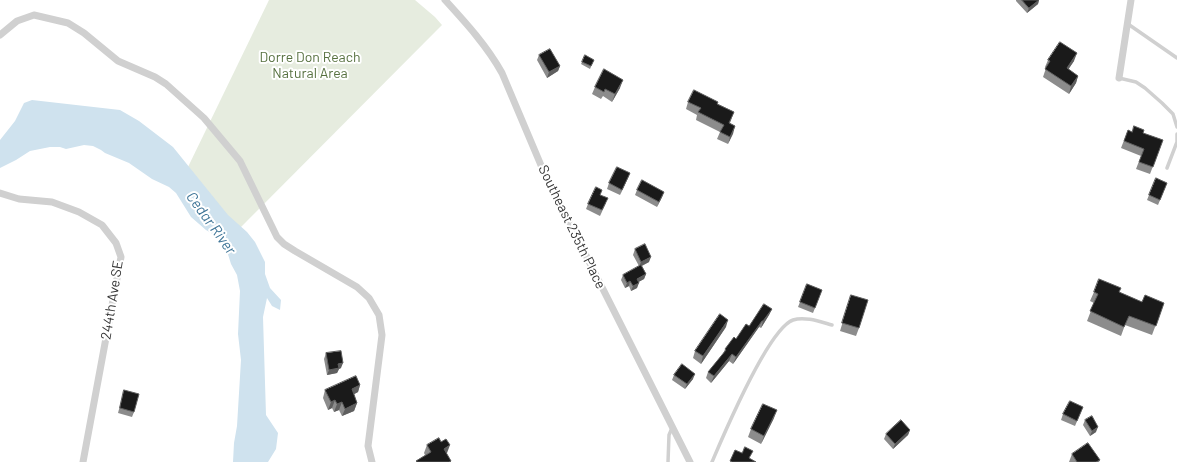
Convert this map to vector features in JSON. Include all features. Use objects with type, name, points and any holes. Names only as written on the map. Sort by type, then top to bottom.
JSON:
[{"type":"street","name":"Southeast 235th Place","points":[[445,0],[481,41],[494,59],[543,170],[690,462]]},
{"type":"street","points":[[1119,78],[1131,0]]},
{"type":"street","points":[[0,35],[17,21],[34,16],[68,23],[84,33],[118,61],[155,77],[166,84],[204,118],[240,161],[277,237],[284,244],[295,251],[357,287],[369,298],[379,315],[382,335],[368,446],[372,462]]},
{"type":"street","name":"244th Ave SE","points":[[0,193],[19,199],[52,202],[79,212],[102,225],[116,243],[121,257],[83,462]]},
{"type":"lane","points":[[1128,24],[1177,58]]},
{"type":"lane","points":[[1119,78],[1136,82],[1145,88],[1177,117]]},
{"type":"lane","points":[[1173,114],[1177,127]]},
{"type":"lane","points":[[1167,168],[1177,142],[1177,134]]},
{"type":"lane","points":[[712,462],[757,366],[772,340],[782,328],[794,319],[815,320],[832,325]]},
{"type":"lane","points":[[668,462],[669,435],[672,426]]},
{"type":"green space","name":"Dorre Don Reach Natural Area","points":[[269,0],[415,0],[442,25],[240,228],[228,217],[188,167]]},
{"type":"water","name":"Cedar River","points":[[32,100],[120,110],[139,121],[173,147],[228,215],[247,232],[255,242],[265,262],[265,274],[270,288],[281,300],[280,310],[272,306],[267,298],[263,317],[266,415],[278,433],[276,449],[268,462],[233,462],[241,360],[238,334],[240,291],[237,275],[231,264],[227,251],[216,236],[206,230],[191,217],[176,193],[169,187],[152,179],[129,163],[105,153],[93,146],[84,145],[66,149],[60,147],[50,147],[30,151],[0,168],[0,140],[15,121],[24,103]]},
{"type":"building","points":[[1022,0],[1039,0],[1029,8]]},
{"type":"building","points":[[1060,42],[1077,53],[1067,68],[1078,76],[1071,86],[1045,69],[1050,61],[1048,60]]},
{"type":"building","points":[[550,49],[560,66],[549,72],[539,55]]},
{"type":"building","points":[[585,55],[594,60],[591,66],[582,62]]},
{"type":"building","points":[[604,69],[623,80],[615,94],[605,89],[604,92],[595,87]]},
{"type":"building","points":[[694,90],[734,112],[729,123],[735,126],[730,137],[720,132],[724,125],[698,112],[701,108],[688,102]]},
{"type":"building","points":[[1134,126],[1144,130],[1143,133],[1163,140],[1153,167],[1139,162],[1144,149],[1124,141],[1128,130],[1132,132]]},
{"type":"building","points":[[617,167],[630,173],[622,190],[609,183]]},
{"type":"building","points":[[1156,178],[1167,183],[1160,200],[1149,195]]},
{"type":"building","points":[[642,180],[664,192],[659,202],[637,190]]},
{"type":"building","points":[[596,187],[602,190],[600,195],[608,198],[602,210],[588,204]]},
{"type":"building","points":[[645,244],[651,257],[641,262],[635,249]]},
{"type":"building","points":[[641,265],[646,274],[637,279],[639,283],[633,286],[630,281],[627,283],[623,275]]},
{"type":"building","points":[[1099,279],[1121,288],[1119,292],[1142,302],[1145,295],[1164,303],[1156,326],[1129,316],[1124,327],[1090,311],[1098,294],[1094,292]]},
{"type":"building","points":[[807,284],[822,290],[815,308],[800,302]]},
{"type":"building","points":[[851,295],[868,300],[859,328],[842,323]]},
{"type":"building","points":[[764,304],[772,309],[736,357],[732,354],[714,376],[708,372],[726,350],[725,349],[734,337],[736,339],[746,324],[749,326]]},
{"type":"building","points":[[720,314],[728,320],[703,356],[695,351]]},
{"type":"building","points":[[341,351],[343,363],[338,364],[339,368],[329,370],[326,353]]},
{"type":"building","points":[[682,364],[695,374],[687,384],[674,375]]},
{"type":"building","points":[[356,376],[360,385],[352,389],[357,403],[345,409],[342,402],[337,404],[335,400],[331,402],[325,390]]},
{"type":"building","points":[[124,390],[139,394],[134,412],[120,408]]},
{"type":"building","points":[[1070,401],[1083,407],[1077,421],[1063,414]]},
{"type":"building","points":[[763,404],[777,410],[764,436],[751,429]]},
{"type":"building","points":[[1092,416],[1098,427],[1092,431],[1085,420]]},
{"type":"building","points":[[901,420],[910,430],[895,444],[886,434]]},
{"type":"building","points":[[439,438],[441,442],[446,439],[450,445],[444,449],[451,461],[417,462],[416,461],[431,452],[427,445]]},
{"type":"building","points":[[1088,443],[1100,460],[1096,462],[1077,462],[1072,454]]},
{"type":"building","points":[[745,447],[753,451],[749,458],[756,462],[730,461],[735,450],[742,453]]}]
